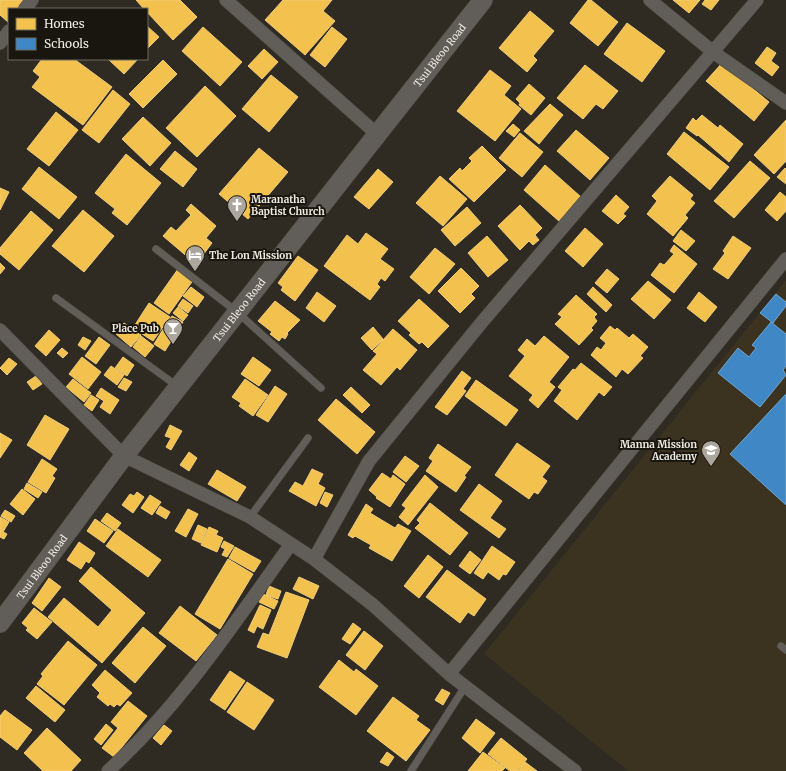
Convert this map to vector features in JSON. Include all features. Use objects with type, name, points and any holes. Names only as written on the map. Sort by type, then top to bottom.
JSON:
[{"type":"street","points":[[26,8],[32,0]]},
{"type":"street","points":[[226,0],[378,135]]},
{"type":"street","name":"Tsui Bleoo Road","points":[[0,623],[124,456],[483,0]]},
{"type":"street","points":[[650,0],[713,52],[786,103]]},
{"type":"street","points":[[314,559],[369,460],[482,322],[757,0]]},
{"type":"street","points":[[0,43],[8,32]]},
{"type":"street","points":[[449,674],[786,259]]},
{"type":"street","points":[[0,330],[124,456],[250,517],[314,559],[373,605],[449,674],[466,685],[575,771]]},
{"type":"street","points":[[108,771],[156,722],[207,660],[291,544]]},
{"type":"lane","points":[[156,249],[237,312],[321,388]]},
{"type":"lane","points":[[56,298],[179,387]]},
{"type":"lane","points":[[250,517],[308,438]]},
{"type":"lane","points":[[411,771],[466,685]]},
{"type":"shaded area","name":"Manna Mission Academy","points":[[786,280],[786,771],[628,771],[484,654]]},
{"type":"building: Homes","points":[[0,0],[29,0],[22,8],[8,8],[8,22],[0,15]]},
{"type":"building: Homes","points":[[136,0],[180,0],[197,17],[173,40],[148,13],[148,8],[143,8]]},
{"type":"building: Homes","points":[[283,0],[332,0],[323,11],[335,21],[305,55],[265,20]]},
{"type":"building: Homes","points":[[588,0],[591,0],[618,22],[598,46],[570,23]]},
{"type":"building: Homes","points":[[673,0],[700,0],[689,13]]},
{"type":"building: Homes","points":[[705,0],[719,0],[711,10],[702,4]]},
{"type":"building: Homes","points":[[530,11],[554,31],[533,56],[537,60],[527,72],[499,48]]},
{"type":"building: Homes","points":[[627,23],[665,51],[642,82],[604,54]]},
{"type":"building: Homes","points":[[148,27],[159,37],[148,48]]},
{"type":"building: Homes","points":[[203,27],[242,62],[220,86],[182,51]]},
{"type":"building: Homes","points":[[332,27],[347,39],[325,67],[310,55]]},
{"type":"building: Homes","points":[[767,47],[776,53],[771,61],[779,67],[772,76],[755,63]]},
{"type":"building: Homes","points":[[264,49],[278,62],[262,79],[248,66]]},
{"type":"building: Homes","points":[[41,60],[75,60],[112,87],[83,125],[32,87],[40,77],[33,71]]},
{"type":"building: Homes","points":[[109,60],[137,60],[124,74]]},
{"type":"building: Homes","points":[[163,60],[177,74],[143,108],[129,94]]},
{"type":"building: Homes","points":[[722,63],[769,102],[754,121],[706,81]]},
{"type":"building: Homes","points":[[585,65],[618,91],[603,109],[596,104],[583,119],[557,98]]},
{"type":"building: Homes","points":[[490,70],[511,86],[504,95],[521,109],[495,141],[457,111]]},
{"type":"building: Homes","points":[[271,75],[298,97],[269,132],[242,109]]},
{"type":"building: Homes","points":[[529,84],[545,98],[531,115],[519,105],[520,103],[516,99]]},
{"type":"building: Homes","points":[[205,86],[236,116],[197,157],[166,128]]},
{"type":"building: Homes","points":[[113,90],[130,104],[99,143],[82,130]]},
{"type":"building: Homes","points":[[550,104],[563,115],[539,144],[524,131]]},
{"type":"building: Homes","points":[[56,112],[78,130],[49,166],[27,149]]},
{"type":"building: Homes","points":[[702,115],[718,128],[720,125],[743,144],[729,162],[698,135],[697,136],[686,128],[693,118],[696,121]]},
{"type":"building: Homes","points":[[143,117],[171,143],[150,166],[122,139]]},
{"type":"building: Homes","points":[[786,120],[786,161],[774,174],[754,155]]},
{"type":"building: Homes","points":[[513,124],[520,130],[514,137],[506,131]]},
{"type":"building: Homes","points":[[576,130],[609,158],[590,180],[557,151]]},
{"type":"building: Homes","points":[[684,132],[729,167],[710,190],[667,154]]},
{"type":"building: Homes","points":[[520,133],[543,152],[522,177],[499,158]]},
{"type":"building: Homes","points":[[482,146],[506,170],[474,202],[449,179],[460,168],[462,171],[472,161],[469,158]]},
{"type":"building: Homes","points":[[259,148],[288,172],[248,219],[219,194]]},
{"type":"building: Homes","points":[[175,151],[197,169],[183,187],[160,169]]},
{"type":"building: Homes","points":[[126,154],[161,183],[127,225],[112,213],[115,209],[95,193]]},
{"type":"building: Homes","points":[[750,161],[770,178],[734,218],[714,201]]},
{"type":"building: Homes","points":[[545,165],[581,197],[560,222],[524,190]]},
{"type":"building: Homes","points":[[39,167],[77,197],[59,219],[22,189]]},
{"type":"building: Homes","points":[[785,168],[786,169],[786,184],[777,177]]},
{"type":"building: Homes","points":[[378,169],[393,182],[369,209],[354,197]]},
{"type":"building: Homes","points":[[440,176],[467,199],[443,226],[416,203]]},
{"type":"building: Homes","points":[[670,176],[693,195],[690,199],[695,203],[685,215],[688,218],[673,236],[647,214],[657,201],[652,196]]},
{"type":"building: Homes","points":[[0,188],[9,192],[0,210]]},
{"type":"building: Homes","points":[[780,192],[786,197],[786,211],[777,221],[765,210]]},
{"type":"building: Homes","points":[[616,195],[629,207],[623,214],[626,216],[618,224],[602,211]]},
{"type":"building: Homes","points":[[191,204],[216,226],[206,238],[212,243],[203,255],[198,251],[190,259],[163,236],[171,227],[176,231],[191,215],[186,210]]},
{"type":"building: Homes","points":[[520,205],[542,228],[535,235],[539,240],[533,245],[529,241],[520,250],[498,226]]},
{"type":"building: Homes","points":[[467,207],[481,223],[455,246],[441,230]]},
{"type":"building: Homes","points":[[83,210],[114,236],[84,272],[52,246]]},
{"type":"building: Homes","points":[[31,211],[53,230],[19,270],[0,254],[0,248]]},
{"type":"building: Homes","points":[[585,228],[603,244],[583,267],[565,251]]},
{"type":"building: Homes","points":[[681,230],[695,241],[686,251],[673,241]]},
{"type":"building: Homes","points":[[366,233],[388,249],[380,259],[394,269],[385,281],[381,278],[377,284],[380,287],[370,300],[324,266],[347,235],[358,244]]},
{"type":"building: Homes","points":[[487,236],[508,260],[488,277],[468,253]]},
{"type":"building: Homes","points":[[733,236],[751,248],[728,279],[713,269],[725,253],[723,251]]},
{"type":"building: Homes","points":[[674,245],[697,264],[674,293],[651,275],[660,263],[664,265],[674,254],[670,251]]},
{"type":"building: Homes","points":[[435,248],[455,264],[429,294],[410,277]]},
{"type":"building: Homes","points":[[298,256],[318,270],[295,301],[281,290],[283,287],[278,283]]},
{"type":"building: Homes","points":[[0,263],[5,268],[0,274]]},
{"type":"building: Homes","points":[[461,268],[479,286],[471,294],[475,298],[460,313],[438,291]]},
{"type":"building: Homes","points":[[178,269],[194,279],[169,314],[154,303]]},
{"type":"building: Homes","points":[[607,269],[619,279],[607,293],[595,283]]},
{"type":"building: Homes","points":[[648,281],[671,300],[654,319],[631,299]]},
{"type":"building: Homes","points":[[191,287],[204,297],[197,307],[183,296]]},
{"type":"building: Homes","points":[[593,287],[612,305],[606,312],[587,294]]},
{"type":"building: Homes","points":[[317,292],[336,306],[324,322],[306,308]]},
{"type":"building: Homes","points":[[699,292],[717,307],[705,322],[687,308]]},
{"type":"building: Homes","points":[[576,295],[597,314],[594,317],[597,321],[591,328],[593,330],[579,345],[555,324],[562,317],[558,314]]},
{"type":"building: Homes","points":[[183,299],[193,306],[188,313],[178,306]]},
{"type":"building: Homes","points":[[419,299],[449,326],[428,348],[422,342],[419,344],[409,335],[411,333],[398,321]]},
{"type":"building: Homes","points":[[275,301],[300,320],[287,333],[288,334],[285,339],[282,337],[279,341],[270,334],[272,332],[258,321]]},
{"type":"building: Homes","points":[[149,303],[170,317],[153,341],[133,328]]},
{"type":"building: Homes","points":[[178,307],[188,315],[183,321],[173,313]]},
{"type":"building: Homes","points":[[172,316],[183,322],[179,328],[168,322]]},
{"type":"building: Homes","points":[[124,323],[141,335],[131,347],[116,334]]},
{"type":"building: Homes","points":[[167,323],[178,330],[165,351],[154,344]]},
{"type":"building: Homes","points":[[610,326],[615,330],[617,328],[629,338],[633,334],[648,347],[640,356],[643,358],[628,374],[622,369],[616,377],[591,355],[597,347],[601,350],[606,343],[600,338]]},
{"type":"building: Homes","points":[[373,327],[383,339],[372,350],[361,338]]},
{"type":"building: Homes","points":[[393,329],[417,350],[400,370],[397,367],[381,385],[363,370],[377,354],[373,351]]},
{"type":"building: Homes","points":[[49,330],[60,340],[46,356],[35,346]]},
{"type":"building: Homes","points":[[141,336],[154,346],[145,357],[133,347]]},
{"type":"building: Homes","points":[[544,336],[569,357],[549,382],[555,387],[538,408],[529,400],[533,395],[509,376],[525,356],[518,350],[527,339],[535,346]]},
{"type":"building: Homes","points":[[83,337],[91,341],[85,350],[78,345]]},
{"type":"building: Homes","points":[[99,337],[110,345],[96,364],[85,356]]},
{"type":"building: Homes","points":[[62,348],[68,353],[63,358],[57,353]]},
{"type":"building: Homes","points":[[82,357],[101,372],[88,389],[69,374]]},
{"type":"building: Homes","points":[[123,357],[134,365],[127,376],[115,368]]},
{"type":"building: Homes","points":[[253,357],[271,370],[259,386],[241,374]]},
{"type":"building: Homes","points":[[9,358],[17,364],[7,375],[0,368]]},
{"type":"building: Homes","points":[[581,363],[612,387],[604,396],[599,392],[577,420],[554,401],[562,390],[558,387],[573,369],[575,370]]},
{"type":"building: Homes","points":[[111,366],[124,375],[117,385],[104,375]]},
{"type":"building: Homes","points":[[462,371],[471,378],[463,389],[466,391],[447,415],[435,407]]},
{"type":"building: Homes","points":[[36,376],[42,384],[33,390],[27,382]]},
{"type":"building: Homes","points":[[124,378],[132,382],[126,391],[118,387]]},
{"type":"building: Homes","points":[[73,379],[91,393],[84,402],[66,387]]},
{"type":"building: Homes","points":[[245,379],[268,395],[253,416],[239,406],[241,403],[232,397]]},
{"type":"building: Homes","points":[[476,380],[518,410],[506,426],[465,396]]},
{"type":"building: Homes","points":[[275,386],[287,394],[268,422],[256,415]]},
{"type":"building: Homes","points":[[351,387],[370,405],[362,413],[343,395]]},
{"type":"building: Homes","points":[[101,388],[119,400],[110,414],[100,407],[104,401],[96,396]]},
{"type":"building: Homes","points":[[91,395],[99,400],[92,411],[84,405]]},
{"type":"building: Homes","points":[[336,399],[375,432],[357,454],[318,420]]},
{"type":"building: Homes","points":[[45,415],[69,429],[50,460],[27,445]]},
{"type":"building: Homes","points":[[170,425],[182,431],[171,450],[166,447],[171,438],[165,436]]},
{"type":"building: Homes","points":[[0,433],[12,440],[0,458]]},
{"type":"building: Homes","points":[[517,443],[550,466],[542,477],[547,481],[538,494],[534,492],[529,499],[495,475]]},
{"type":"building: Homes","points":[[438,444],[471,467],[464,476],[466,477],[456,492],[426,471],[433,461],[429,458]]},
{"type":"building: Homes","points":[[189,452],[197,458],[189,471],[180,465]]},
{"type":"building: Homes","points":[[405,456],[419,466],[406,482],[393,472]]},
{"type":"building: Homes","points":[[42,459],[57,469],[52,476],[55,478],[46,493],[28,482]]},
{"type":"building: Homes","points":[[312,469],[323,474],[318,484],[325,488],[316,506],[289,491],[295,482],[303,486]]},
{"type":"building: Homes","points":[[217,470],[246,487],[237,501],[208,484]]},
{"type":"building: Homes","points":[[382,473],[391,479],[393,475],[405,484],[390,507],[376,498],[377,497],[369,490]]},
{"type":"building: Homes","points":[[425,475],[438,487],[408,525],[399,517],[406,508],[402,505]]},
{"type":"building: Homes","points":[[27,483],[42,492],[38,498],[24,489]]},
{"type":"building: Homes","points":[[479,484],[502,501],[490,518],[506,529],[499,538],[460,510]]},
{"type":"building: Homes","points":[[22,489],[35,499],[23,515],[10,504]]},
{"type":"building: Homes","points":[[137,492],[144,497],[133,513],[122,505],[130,494],[134,496]]},
{"type":"building: Homes","points":[[325,492],[333,495],[327,507],[320,503]]},
{"type":"building: Homes","points":[[150,495],[161,502],[152,515],[141,508]]},
{"type":"building: Homes","points":[[430,503],[468,533],[450,555],[415,528],[420,523],[417,520]]},
{"type":"building: Homes","points":[[366,504],[373,509],[370,513],[395,528],[398,524],[411,531],[392,561],[369,548],[371,545],[355,536],[353,538],[348,535]]},
{"type":"building: Homes","points":[[160,506],[170,512],[166,519],[156,513]]},
{"type":"building: Homes","points":[[188,509],[198,514],[186,537],[175,531]]},
{"type":"building: Homes","points":[[5,510],[15,516],[11,522],[1,516]]},
{"type":"building: Homes","points":[[107,513],[121,523],[115,531],[101,521]]},
{"type":"building: Homes","points":[[0,517],[9,522],[3,532],[7,534],[4,539],[0,537]]},
{"type":"building: Homes","points":[[95,519],[113,531],[104,543],[87,531]]},
{"type":"building: Homes","points":[[198,525],[207,529],[201,543],[192,539]]},
{"type":"building: Homes","points":[[209,527],[218,531],[216,535],[223,538],[217,552],[201,545]]},
{"type":"building: Homes","points":[[118,529],[161,560],[148,577],[106,546]]},
{"type":"building: Homes","points":[[224,541],[234,546],[227,557],[222,555],[225,549],[221,547]]},
{"type":"building: Homes","points":[[79,542],[95,553],[89,563],[86,561],[81,569],[67,560]]},
{"type":"building: Homes","points":[[492,546],[515,562],[506,575],[503,574],[499,580],[488,572],[483,579],[474,573]]},
{"type":"building: Homes","points":[[235,547],[261,561],[254,572],[229,558]]},
{"type":"building: Homes","points":[[470,551],[481,560],[470,574],[459,566]]},
{"type":"building: Homes","points":[[428,555],[443,567],[419,598],[404,586]]},
{"type":"building: Homes","points":[[228,559],[253,574],[220,629],[195,614]]},
{"type":"building: Homes","points":[[91,567],[145,613],[102,663],[48,617],[64,598],[98,627],[112,610],[79,581]]},
{"type":"building: Homes","points":[[447,570],[486,599],[474,616],[468,612],[460,623],[426,597]]},
{"type":"building: Homes","points":[[299,577],[319,586],[313,599],[293,589]]},
{"type":"building: Homes","points":[[49,578],[61,587],[42,611],[32,603]]},
{"type":"building: Homes","points":[[269,586],[281,591],[278,599],[266,595]]},
{"type":"building: Homes","points":[[286,592],[309,600],[287,658],[257,647],[263,633],[269,635]]},
{"type":"building: Homes","points":[[263,594],[278,601],[274,609],[259,602]]},
{"type":"building: Homes","points":[[260,605],[271,610],[263,629],[257,626],[254,633],[248,630]]},
{"type":"building: Homes","points":[[180,606],[217,635],[196,661],[159,633]]},
{"type":"building: Homes","points":[[34,608],[52,622],[37,639],[26,630],[28,628],[22,623]]},
{"type":"building: Homes","points":[[353,623],[361,629],[350,644],[342,639]]},
{"type":"building: Homes","points":[[143,627],[166,646],[135,683],[112,663]]},
{"type":"building: Homes","points":[[364,631],[383,646],[365,670],[346,655]]},
{"type":"building: Homes","points":[[68,641],[97,665],[64,705],[37,684],[43,676],[41,674]]},
{"type":"building: Homes","points":[[339,660],[354,672],[356,669],[378,686],[356,715],[319,687]]},
{"type":"building: Homes","points":[[105,670],[132,693],[120,706],[117,704],[114,707],[110,704],[108,706],[97,697],[100,693],[92,685]]},
{"type":"building: Homes","points":[[230,671],[245,681],[225,710],[210,700]]},
{"type":"building: Homes","points":[[247,682],[274,700],[254,730],[227,712]]},
{"type":"building: Homes","points":[[36,686],[65,710],[55,722],[26,698]]},
{"type":"building: Homes","points":[[442,689],[450,693],[443,705],[435,700]]},
{"type":"building: Homes","points":[[393,697],[419,716],[416,720],[430,730],[406,761],[367,731]]},
{"type":"building: Homes","points":[[128,701],[147,716],[114,757],[102,748],[118,728],[111,722]]},
{"type":"building: Homes","points":[[5,710],[32,730],[17,750],[0,737],[0,716]]},
{"type":"building: Homes","points":[[476,719],[495,733],[480,753],[462,738]]},
{"type":"building: Homes","points":[[106,724],[113,730],[101,745],[94,739]]},
{"type":"building: Homes","points":[[164,725],[172,731],[161,745],[153,738]]},
{"type":"building: Homes","points":[[47,728],[81,760],[71,771],[43,771],[24,753]]},
{"type":"building: Homes","points":[[501,738],[527,759],[517,771],[510,771],[488,754]]},
{"type":"building: Homes","points":[[387,752],[394,757],[388,766],[380,762]]},
{"type":"building: Homes","points":[[483,752],[505,768],[502,771],[468,771]]},
{"type":"building: Homes","points":[[525,762],[537,771],[518,771]]},
{"type":"building: Schools","points":[[776,294],[786,302],[786,306],[773,323],[760,313]]},
{"type":"building: Schools","points":[[771,322],[786,334],[786,366],[783,370],[786,375],[760,407],[718,373],[738,348],[749,357],[756,348],[752,345]]},
{"type":"building: Schools","points":[[786,394],[786,505],[730,454]]},
{"type":"place","name":"Maranatha Baptist Church","points":[[237,222]]},
{"type":"place","name":"The Lon Mission","points":[[195,272]]},
{"type":"place","name":"Place Pub","points":[[173,345]]},
{"type":"place","name":"Manna Mission Academy","points":[[711,467]]}]
